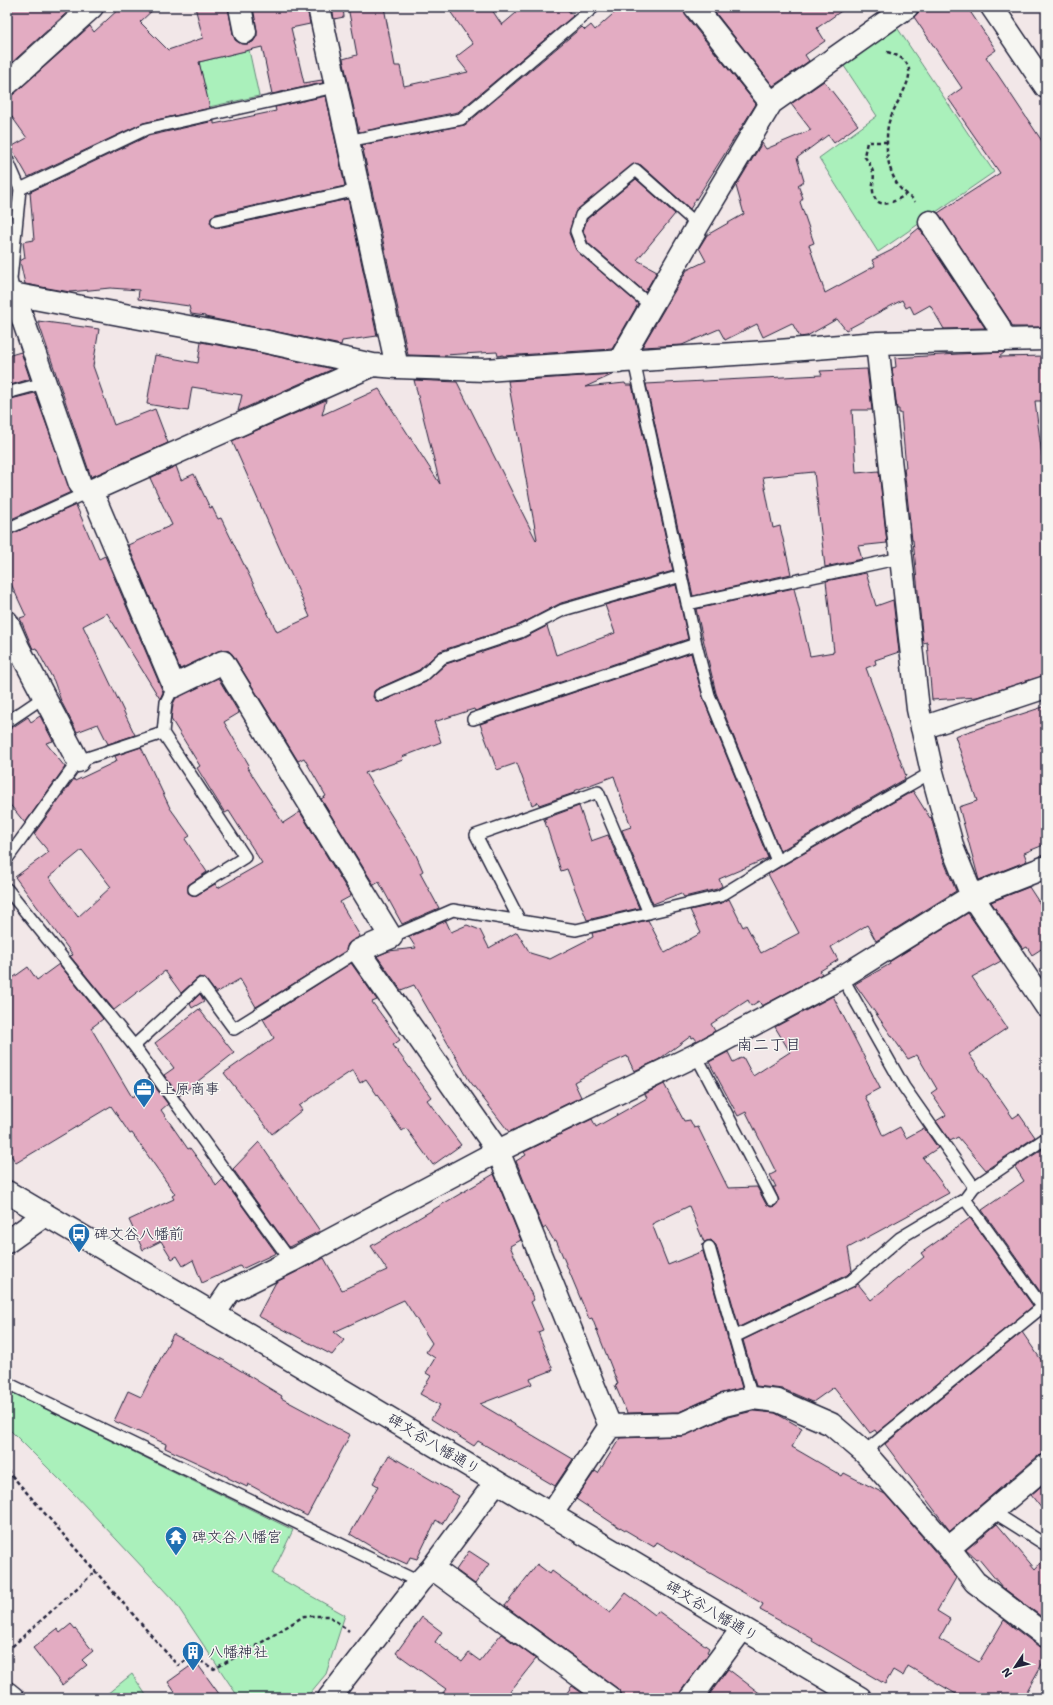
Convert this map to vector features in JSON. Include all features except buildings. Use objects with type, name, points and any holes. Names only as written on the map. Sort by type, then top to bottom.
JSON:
[{"type":"street","points":[[7,84],[92,7]]},
{"type":"street","points":[[240,7],[245,32]]},
{"type":"street","points":[[319,7],[397,367]]},
{"type":"street","points":[[695,7],[771,103]]},
{"type":"street","points":[[626,361],[651,306],[771,103],[907,7]]},
{"type":"street","points":[[992,7],[1046,87]]},
{"type":"street","points":[[930,222],[998,324],[1004,339]]},
{"type":"street","points":[[11,294],[251,338],[372,365],[397,367],[485,370],[877,343],[1046,339]]},
{"type":"street","points":[[11,294],[80,484],[97,504],[174,686],[223,662],[391,937],[358,951],[498,1151],[610,1426]]},
{"type":"street","points":[[877,343],[918,709],[932,772],[954,849],[972,896],[1046,1006]]},
{"type":"street","points":[[88,492],[372,365]]},
{"type":"street","points":[[7,622],[18,647],[78,761]]},
{"type":"street","points":[[922,728],[1046,687]]},
{"type":"street","points":[[214,1314],[229,1292],[291,1261],[498,1151],[696,1055],[842,977],[972,896],[1046,867]]},
{"type":"street","name":"碑文谷八幡通り","points":[[7,1192],[860,1698]]},
{"type":"street","points":[[7,1242],[45,1215]]},
{"type":"street","points":[[610,1426],[682,1424],[724,1405],[752,1398],[778,1401],[831,1424],[864,1452],[949,1548],[975,1582],[1046,1636]]},
{"type":"street","points":[[551,1515],[610,1426]]},
{"type":"street","points":[[949,1548],[1046,1466]]},
{"type":"street","points":[[330,1698],[496,1482]]},
{"type":"street","points":[[425,1575],[610,1698]]},
{"type":"street","points":[[691,1698],[742,1629]]},
{"type":"street","points":[[7,1693],[13,1698]]},
{"type":"lane","points":[[347,141],[461,119],[594,7]]},
{"type":"lane","points":[[20,189],[146,129],[336,87]]},
{"type":"lane","points":[[7,159],[20,189],[11,279],[11,294]]},
{"type":"lane","points":[[651,306],[582,247],[576,231],[581,216],[636,170],[698,225]]},
{"type":"lane","points":[[217,220],[358,190]]},
{"type":"lane","points":[[626,361],[681,576],[709,694],[777,861]]},
{"type":"lane","points":[[7,393],[44,383]]},
{"type":"lane","points":[[7,529],[88,492]]},
{"type":"lane","points":[[687,604],[901,558]]},
{"type":"lane","points":[[380,695],[423,676],[442,658],[520,632],[563,610],[681,576]]},
{"type":"lane","points":[[473,719],[696,644]]},
{"type":"lane","points":[[174,686],[166,702],[164,733],[245,857],[194,889]]},
{"type":"lane","points":[[7,722],[44,697]]},
{"type":"lane","points":[[7,859],[78,761],[164,733]]},
{"type":"lane","points":[[391,937],[453,910],[576,930],[720,896],[777,861],[932,772]]},
{"type":"lane","points":[[520,921],[476,835],[598,792],[649,912]]},
{"type":"lane","points":[[7,889],[134,1046],[291,1261]]},
{"type":"lane","points":[[134,1046],[202,984],[234,1029],[358,951]]},
{"type":"lane","points":[[842,977],[904,1087],[974,1187]]},
{"type":"lane","points":[[696,1055],[772,1200]]},
{"type":"lane","points":[[734,1338],[851,1281],[900,1238],[965,1199],[974,1187],[1046,1138]]},
{"type":"lane","points":[[864,1452],[1045,1308],[965,1199]]},
{"type":"lane","points":[[709,1247],[752,1398]]},
{"type":"lane","points":[[7,1383],[425,1575]]},
{"type":"lane","points":[[992,1511],[1046,1545]]},
{"type":"path","points":[[859,41],[865,48],[895,55],[904,59],[909,68],[910,76],[889,120],[887,142],[891,168],[899,187],[919,206],[930,222]]},
{"type":"path","points":[[887,142],[871,140],[867,142],[865,147],[864,156],[871,166],[874,174],[873,195],[877,200],[888,204],[896,202],[906,194]]},
{"type":"path","points":[[7,1470],[178,1666],[192,1656],[214,1669],[260,1644],[304,1616],[330,1616],[369,1648]]},
{"type":"path","points":[[7,1651],[96,1571]]},
{"type":"green space","points":[[894,23],[994,172],[878,252],[819,158],[877,116],[840,60]]},
{"type":"green space","points":[[249,50],[259,96],[209,107],[199,62]]},
{"type":"green space","points":[[7,1390],[293,1530],[272,1574],[345,1615],[326,1674],[306,1698],[239,1698],[174,1601],[74,1494],[7,1427]]},
{"type":"green space","points":[[132,1674],[148,1698],[102,1698]]},
{"type":"place","name":"上原商事","points":[[144,1108]]},
{"type":"place","name":"碑文谷八幡前","points":[[79,1254]]},
{"type":"place","name":"碑文谷八幡宮","points":[[176,1556]]},
{"type":"place","name":"八幡神社","points":[[193,1672]]},
{"type":"district","name":"南二丁目","points":[[769,1044]]}]
